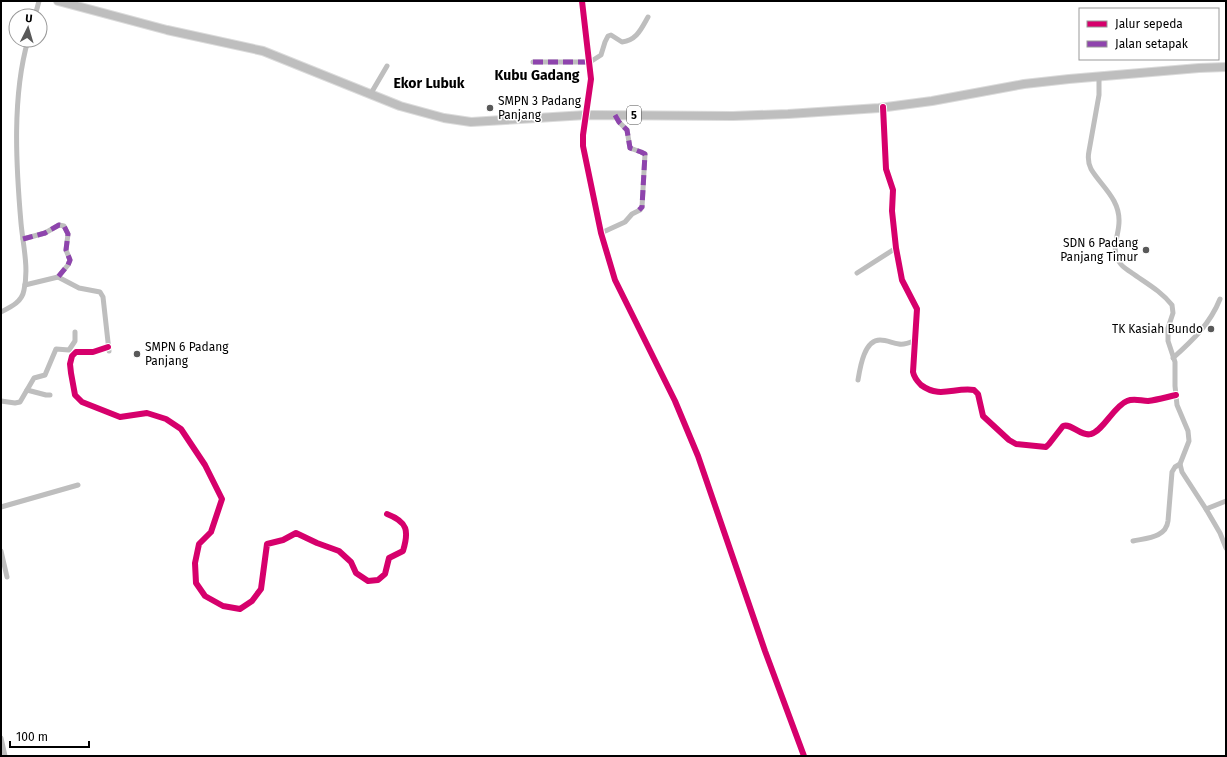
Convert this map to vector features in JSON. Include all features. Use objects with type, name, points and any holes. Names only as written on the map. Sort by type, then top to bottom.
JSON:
[{"type":"highway","name":"5","points":[[58,1],[167,30],[263,51],[400,106],[444,118],[464,121],[586,115],[741,116],[788,114],[883,107],[932,101],[1024,84],[1226,67]]},
{"type":"street","points":[[582,1],[590,62],[591,88],[586,115],[583,146],[601,233],[615,280],[675,401],[698,456],[765,651],[804,756]]},
{"type":"street","points":[[533,62],[590,62],[601,55],[608,36],[622,42],[634,38],[648,17]]},
{"type":"street","points":[[1,312],[19,301],[23,295],[25,285],[25,256],[19,189],[17,141],[21,69],[26,48]]},
{"type":"street","points":[[370,95],[387,66]]},
{"type":"street","points":[[1099,77],[1099,95],[1088,158],[1090,168],[1111,195],[1118,208],[1119,222],[1115,244],[1116,256],[1120,264],[1160,292],[1172,305],[1172,313],[1168,328],[1168,341],[1175,362],[1177,405],[1188,431],[1188,441],[1180,464],[1182,472],[1220,533],[1226,548]]},
{"type":"street","points":[[883,107],[886,169],[893,190],[892,211],[896,248],[902,280],[917,309],[913,372],[914,377],[918,382],[927,389],[936,392],[974,390],[978,394],[983,416],[1009,440],[1016,444],[1046,447],[1050,444],[1060,428],[1065,425],[1084,434],[1091,434],[1098,431],[1126,401],[1134,399],[1148,401],[1176,395]]},
{"type":"street","points":[[601,233],[626,221],[632,214],[640,210],[642,207],[645,154],[630,148],[626,129],[615,115]]},
{"type":"street","points":[[23,239],[45,233],[59,225],[64,226],[68,234],[66,250],[70,260],[68,265],[58,277],[25,285]]},
{"type":"street","points":[[856,273],[896,248]]},
{"type":"street","points":[[58,277],[79,288],[96,290],[102,294],[109,349],[94,352],[76,352],[72,356],[70,364],[75,395],[82,402],[120,417],[147,413],[166,419],[181,429],[205,465],[222,499],[211,532],[199,544],[195,563],[196,583],[205,596],[223,606],[240,609],[252,601],[261,589],[267,544],[283,540],[296,533],[339,551],[351,562],[356,573],[368,581],[378,580],[385,574],[389,558],[403,551],[407,536],[404,526],[397,518],[387,514]]},
{"type":"street","points":[[1173,358],[1202,330],[1213,314],[1220,299]]},
{"type":"street","points":[[1,401],[15,403],[20,402],[34,378],[45,375],[56,349],[69,350],[75,341],[75,332]]},
{"type":"street","points":[[858,380],[862,360],[869,346],[874,341],[886,340],[898,344],[914,341]]},
{"type":"street","points":[[27,390],[46,396],[50,395]]},
{"type":"street","points":[[1133,541],[1158,535],[1166,529],[1172,472],[1174,468],[1180,464]]},
{"type":"street","points":[[1,507],[78,485]]},
{"type":"street","points":[[1206,509],[1226,501]]},
{"type":"street","points":[[1,551],[7,577]]},
{"type":"street","points":[[1,738],[5,756]]},
{"type":"marked path","points":[[533,62],[590,62]]},
{"type":"marked path","points":[[615,115],[619,122],[627,130],[630,148],[645,154],[642,207],[639,210]]},
{"type":"marked path","points":[[23,239],[45,233],[59,225],[64,226],[68,234],[66,250],[70,260],[68,265],[58,277]]},
{"type":"cycle path","points":[[582,1],[591,79],[583,135],[583,146],[601,233],[615,280],[675,401],[698,456],[765,651],[804,756]]},
{"type":"cycle path","points":[[883,107],[886,169],[893,190],[892,211],[896,248],[902,280],[917,309],[913,372],[914,376],[921,385],[928,389],[941,392],[967,389],[974,390],[978,394],[983,416],[1009,440],[1016,444],[1046,447],[1063,426],[1070,426],[1084,434],[1091,434],[1100,428],[1118,408],[1127,401],[1148,401],[1176,395]]},
{"type":"cycle path","points":[[108,347],[93,352],[76,352],[72,356],[70,364],[75,395],[82,402],[120,417],[147,413],[166,419],[181,429],[205,465],[222,499],[211,532],[199,544],[195,563],[196,583],[205,596],[223,606],[240,609],[252,601],[261,589],[267,544],[283,540],[296,533],[339,551],[351,562],[356,573],[368,581],[378,580],[385,574],[389,558],[403,551],[406,538],[403,524],[399,520],[387,514]]},
{"type":"place","name":"SMPN 3 Padang Panjang","points":[[490,108]]},
{"type":"place","name":"SDN 6 Padang Panjang Timur","points":[[1146,250]]},
{"type":"place","name":"TK Kasiah Bundo","points":[[1211,329]]},
{"type":"place","name":"SMPN 6 Padang Panjang","points":[[137,354]]},
{"type":"district","name":"Kubu Gadang","points":[[537,75]]},
{"type":"district","name":"Ekor Lubuk","points":[[429,83]]}]
